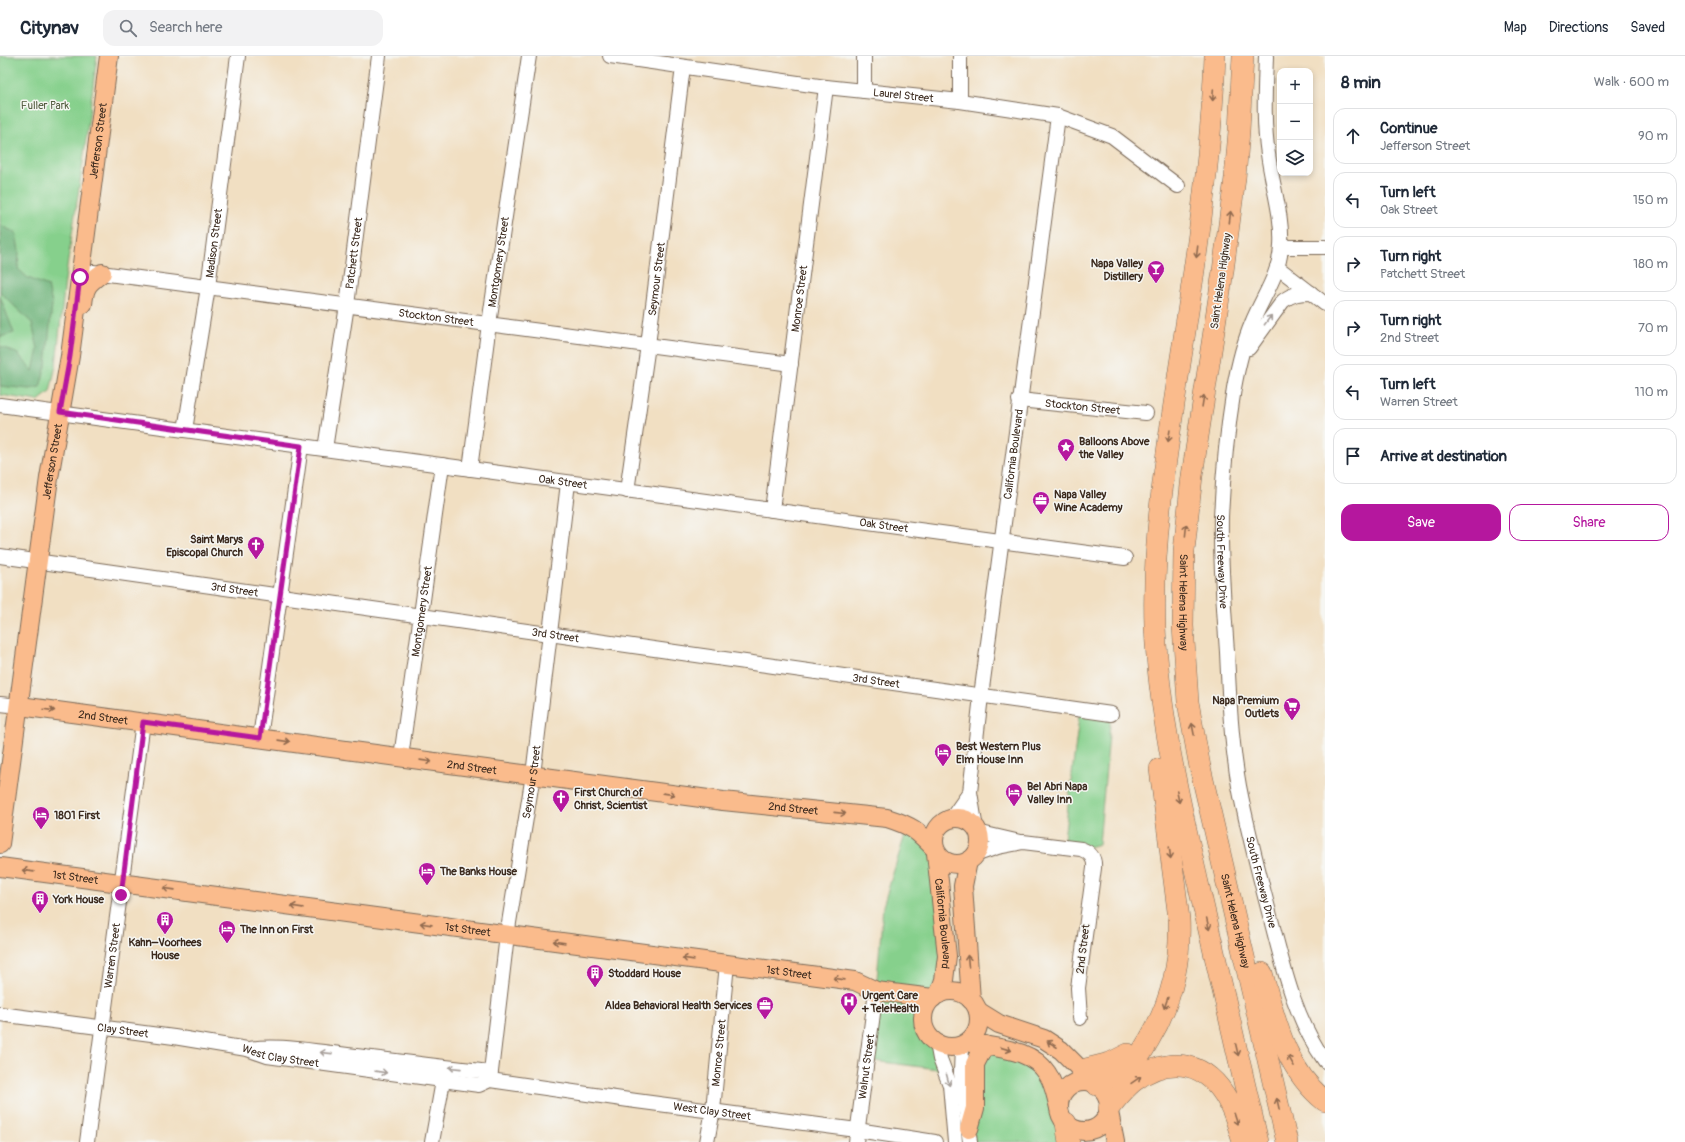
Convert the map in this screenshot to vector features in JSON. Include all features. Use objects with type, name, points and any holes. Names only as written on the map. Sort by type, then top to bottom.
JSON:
[{"type":"highway","points":[[1091,1080],[1111,1063],[1147,1042],[1159,1020],[1169,993],[1176,965],[1179,935],[1160,769],[1149,650],[1150,606],[1164,472],[1194,276],[1206,184],[1211,137],[1215,56]]},
{"type":"highway","name":"Saint Helena Highway","points":[[1243,56],[1234,186],[1223,271],[1192,476],[1184,551],[1184,626],[1188,702],[1200,767],[1287,1142]]},
{"type":"highway","points":[[1156,550],[1155,627],[1162,704],[1173,773],[1258,1142]]},
{"type":"highway","points":[[1200,767],[1282,1043],[1296,1069],[1313,1090],[1325,1101]]},
{"type":"highway","points":[[1109,1110],[1132,1083],[1152,1070],[1171,1064],[1192,1067],[1211,1078],[1225,1095],[1235,1116],[1242,1142]]},
{"type":"main road","name":"Jefferson Street","points":[[0,844],[20,706],[38,562],[72,333],[108,56]]},
{"type":"main road","points":[[72,333],[80,325],[84,290],[102,273]]},
{"type":"main road","name":"2nd Street","points":[[20,706],[723,801],[887,818],[908,825],[919,833],[936,851]]},
{"type":"main road","points":[[951,819],[966,820],[977,831],[980,843],[972,858],[961,864],[953,864],[946,861],[936,851],[934,842],[938,828],[944,822],[951,819]]},
{"type":"main road","name":"California Boulevard","points":[[936,851],[947,956],[944,980],[936,996]]},
{"type":"main road","name":"California Boulevard","points":[[972,858],[963,886],[974,1006]]},
{"type":"main road","name":"1st Street","points":[[0,867],[855,981],[876,991],[936,996]]},
{"type":"main road","points":[[1083,1142],[1066,1125],[1047,1073],[1029,1056],[996,1046],[972,1044],[949,1047],[937,1044],[930,1038],[925,1030],[923,1022],[925,1009],[936,996],[949,992],[957,992],[999,1024],[1044,1039],[1061,1050],[1106,1094],[1115,1142]]},
{"type":"main road","points":[[970,1136],[975,1108],[975,1064],[972,1044],[978,1025],[974,1006]]},
{"type":"main road","points":[[1066,1125],[1062,1096],[1069,1086],[1091,1080]]},
{"type":"main road","points":[[1066,1125],[1079,1130],[1087,1131],[1101,1124],[1109,1110]]},
{"type":"street","name":"Madison Street","points":[[185,430],[208,287],[238,56]]},
{"type":"street","name":"Patchett Street","points":[[325,449],[347,305],[379,56]]},
{"type":"street","name":"Montgomery Street","points":[[470,469],[489,324],[529,56]]},
{"type":"street","name":"Laurel Street","points":[[610,56],[683,67],[701,63],[826,87],[960,101],[1058,116],[1112,136],[1178,186]]},
{"type":"street","points":[[864,56],[864,91]]},
{"type":"street","points":[[960,56],[960,101]]},
{"type":"street","name":"South Freeway Drive","points":[[1266,56],[1265,123],[1268,154],[1280,220],[1281,247],[1277,267],[1267,293],[1253,321],[1239,364],[1228,435],[1221,517],[1222,570],[1234,749],[1238,783],[1246,822],[1296,1009],[1305,1030],[1325,1061]]},
{"type":"street","name":"Seymour Street","points":[[626,490],[648,345],[683,67]]},
{"type":"street","name":"Monroe Street","points":[[772,510],[826,87]]},
{"type":"street","name":"California Boulevard","points":[[977,831],[970,792],[1019,400],[1058,116]]},
{"type":"street","points":[[1281,247],[1325,247]]},
{"type":"street","points":[[1277,267],[1325,304]]},
{"type":"street","name":"Stockton Street","points":[[80,270],[791,364]]},
{"type":"street","points":[[1239,364],[1262,328],[1283,301],[1290,296],[1311,293]]},
{"type":"street","name":"Stockton Street","points":[[1019,400],[1146,413]]},
{"type":"street","name":"Oak Street","points":[[0,405],[1125,558]]},
{"type":"street","points":[[260,738],[301,446]]},
{"type":"street","name":"Montgomery Street","points":[[401,757],[442,465]]},
{"type":"street","name":"Seymour Street","points":[[490,1080],[507,935],[533,775],[568,482]]},
{"type":"street","name":"3rd Street","points":[[0,556],[1111,714]]},
{"type":"street","name":"2nd Street","points":[[0,704],[20,706]]},
{"type":"street","name":"Warren Street","points":[[87,1142],[123,883],[143,722]]},
{"type":"street","name":"California Boulevard","points":[[951,819],[970,792]]},
{"type":"street","name":"2nd Street","points":[[977,831],[1022,842],[1081,849],[1087,851],[1092,856],[1094,862],[1078,988],[1080,1018]]},
{"type":"street","name":"2nd Street","points":[[972,858],[998,848],[1022,842]]},
{"type":"street","name":"Monroe Street","points":[[707,1142],[713,1110],[726,964]]},
{"type":"street","name":"Walnut Street","points":[[856,1136],[876,991]]},
{"type":"street","name":"Clay Street","points":[[0,1014],[174,1036],[246,1049]]},
{"type":"street","points":[[937,1044],[940,1059],[950,1085],[955,1142]]},
{"type":"street","name":"West Clay Street","points":[[246,1049],[270,1046],[373,1058],[417,1065],[481,1071],[490,1080]]},
{"type":"street","name":"West Clay Street","points":[[246,1049],[267,1056],[443,1081],[479,1085],[490,1080],[636,1101],[713,1110],[856,1136],[935,1142]]},
{"type":"street","points":[[432,1142],[443,1081]]},
{"type":"green space","name":"Fuller Park","points":[[0,56],[97,56],[65,280],[56,365],[50,392],[38,401],[0,395]]},
{"type":"green space","points":[[0,225],[16,233],[19,251],[18,269],[28,278],[48,286],[52,304],[46,366],[40,387],[30,389],[0,386],[0,346],[18,354],[33,371],[38,349],[32,323],[0,292]]},
{"type":"green space","points":[[0,296],[14,333],[0,337]]},
{"type":"green space","points":[[1080,709],[1111,714],[1099,844],[1081,849],[1063,847]]},
{"type":"green space","points":[[908,825],[935,850],[947,956],[924,1013],[924,1027],[939,1049],[945,1070],[866,1060],[876,991],[883,906]]},
{"type":"green space","points":[[985,1045],[1039,1064],[1068,1142],[970,1142]]},
{"type":"place","name":"Napa Valley Distillery","points":[[1156,284]]},
{"type":"place","name":"Balloons Above the Valley","points":[[1066,462]]},
{"type":"place","name":"Napa Valley Wine Academy","points":[[1041,515]]},
{"type":"place","name":"Saint Marys Episcopal Church","points":[[256,560]]},
{"type":"place","name":"Napa Premium Outlets","points":[[1292,721]]},
{"type":"place","name":"Best Western Plus Elm House Inn","points":[[943,767]]},
{"type":"place","name":"Bel Abri Napa Valley Inn","points":[[1014,807]]},
{"type":"place","name":"First Church of Christ, Scientist","points":[[561,813]]},
{"type":"place","name":"1801 First","points":[[41,830]]},
{"type":"place","name":"The Banks House","points":[[427,886]]},
{"type":"place","name":"York House","points":[[40,914]]},
{"type":"place","name":"Kahn–Voorhees House","points":[[165,935]]},
{"type":"place","name":"The Inn on First","points":[[227,944]]},
{"type":"place","name":"Stoddard House","points":[[595,988]]},
{"type":"place","name":"Urgent Care + TeleHealth","points":[[849,1016]]},
{"type":"place","name":"Aldea Behavioral Health Services","points":[[765,1020]]},
{"type":"route","points":[[80,277],[70,356],[60,412],[301,446],[260,738],[143,722],[121,895]]}]
